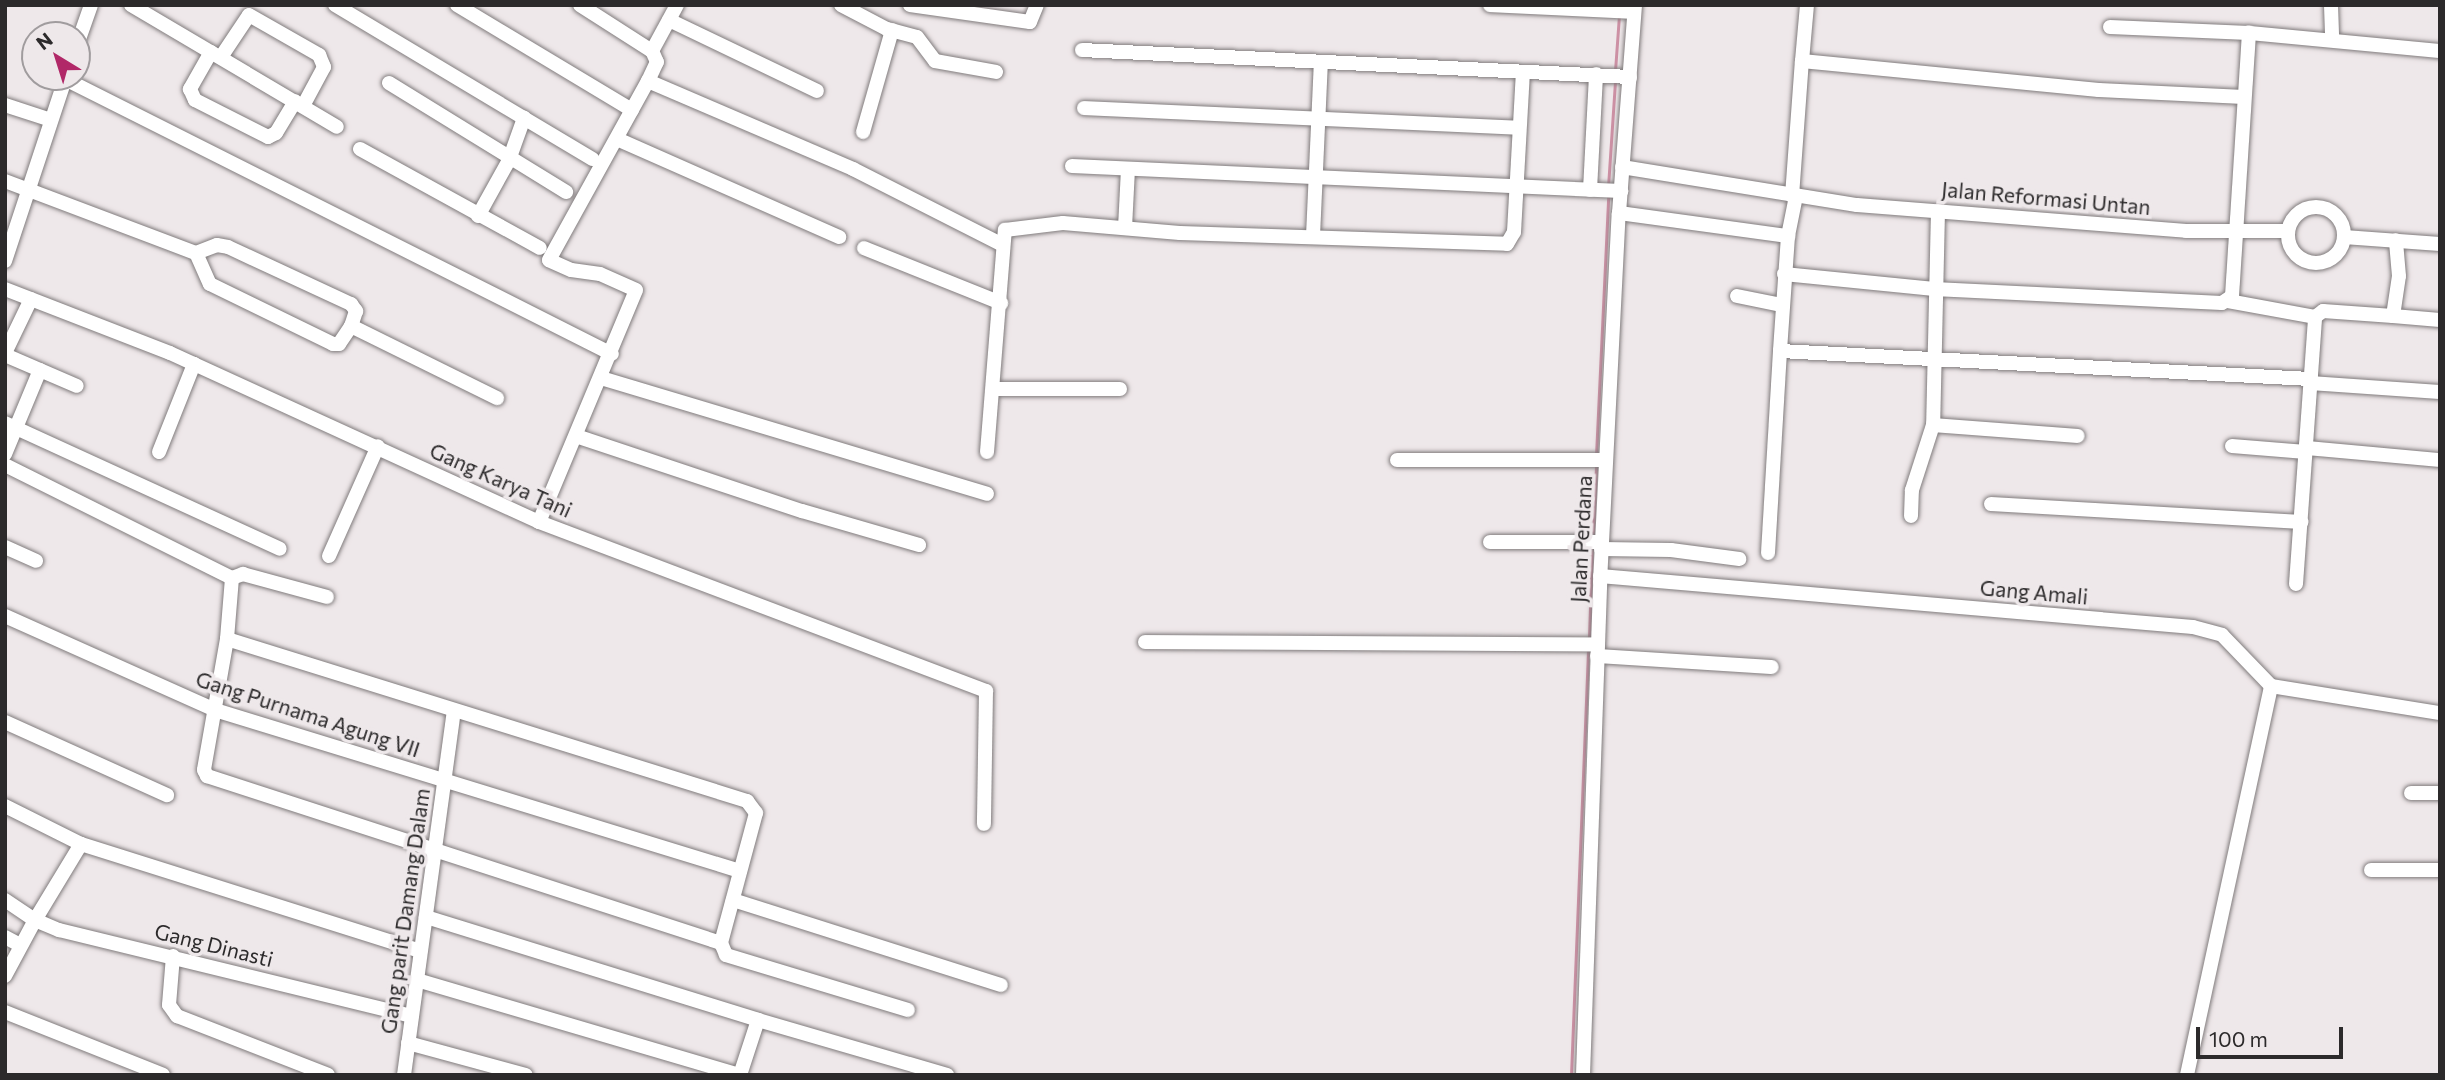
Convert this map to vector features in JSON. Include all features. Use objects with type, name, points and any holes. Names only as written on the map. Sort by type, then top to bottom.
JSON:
[{"type":"street","points":[[131,5],[337,127]]},
{"type":"street","points":[[335,5],[592,159]]},
{"type":"street","points":[[457,5],[632,110]]},
{"type":"street","points":[[539,522],[612,354],[636,288],[549,260],[657,62],[652,51],[580,5]]},
{"type":"street","points":[[652,51],[677,5]]},
{"type":"street","points":[[841,5],[892,30],[917,37],[935,61],[996,72]]},
{"type":"street","points":[[910,5],[1030,22],[1037,5]]},
{"type":"street","points":[[1490,5],[1628,10]]},
{"type":"street","points":[[1768,553],[1784,274],[1794,196],[1807,5]]},
{"type":"street","points":[[2331,5],[2332,38]]},
{"type":"street","name":"Jalan Perdana","points":[[1583,1075],[1593,647],[1602,545],[1599,459],[1619,213],[1606,191],[1622,167],[1628,10]]},
{"type":"street","points":[[249,15],[319,55],[324,67],[276,133],[268,137],[195,100],[190,89],[216,54],[249,15]]},
{"type":"street","points":[[669,20],[817,91]]},
{"type":"street","points":[[2110,27],[2332,38],[2440,51]]},
{"type":"street","points":[[863,132],[892,30]]},
{"type":"street","points":[[2228,301],[2249,33]]},
{"type":"street","points":[[1082,50],[1625,76]]},
{"type":"street","points":[[1802,61],[2099,90],[2244,97]]},
{"type":"street","points":[[1313,236],[1321,63]]},
{"type":"street","points":[[988,452],[1005,230],[1012,226],[1063,223],[1125,229],[1507,244],[1514,232],[1517,128],[1523,73]]},
{"type":"street","points":[[1072,166],[1314,180],[1606,191],[1598,74]]},
{"type":"street","points":[[648,81],[853,169],[1003,245]]},
{"type":"street","points":[[389,83],[509,160],[566,192]]},
{"type":"street","points":[[5,261],[61,91]]},
{"type":"street","points":[[91,91],[612,354]]},
{"type":"street","points":[[5,104],[51,120]]},
{"type":"street","points":[[1084,108],[1517,128]]},
{"type":"street","points":[[478,216],[509,160],[524,118]]},
{"type":"street","points":[[617,139],[839,237]]},
{"type":"street","points":[[360,149],[540,248]]},
{"type":"street","name":"Jalan Reformasi Untan","points":[[1622,167],[1794,196],[1938,211],[2235,232],[2288,231]]},
{"type":"street","points":[[1125,229],[1128,169]]},
{"type":"street","points":[[5,181],[196,253],[216,245],[228,247],[351,303],[356,311],[351,326],[339,344],[333,344],[210,284],[196,253]]},
{"type":"street","points":[[2319,207],[2337,217],[2344,237],[2334,256],[2313,263],[2294,252],[2288,231],[2299,213],[2319,207]]},
{"type":"street","points":[[1911,516],[1912,490],[1933,425],[1934,289],[1938,211]]},
{"type":"street","points":[[1619,213],[1788,236]]},
{"type":"street","points":[[2344,237],[2440,244]]},
{"type":"street","points":[[2393,316],[2399,276],[2396,240]]},
{"type":"street","points":[[864,248],[1001,303]]},
{"type":"street","points":[[1784,274],[1934,289],[2204,304],[2228,301],[2315,317],[2323,311],[2440,320]]},
{"type":"street","name":"Gang Karya Tani","points":[[5,289],[194,364],[539,522],[986,691],[984,824]]},
{"type":"street","points":[[1737,296],[1782,304]]},
{"type":"street","points":[[31,299],[5,354],[77,386]]},
{"type":"street","points":[[2296,584],[2315,317]]},
{"type":"street","points":[[351,326],[497,398]]},
{"type":"street","points":[[1780,351],[2310,381],[2440,392]]},
{"type":"street","points":[[159,452],[194,364]]},
{"type":"street","points":[[40,370],[10,425],[6,466],[233,578],[243,574],[327,597]]},
{"type":"street","points":[[601,378],[986,494]]},
{"type":"street","points":[[994,389],[1120,389]]},
{"type":"street","points":[[10,425],[280,549]]},
{"type":"street","points":[[1933,425],[2078,436]]},
{"type":"street","points":[[576,436],[802,511],[919,544]]},
{"type":"street","points":[[329,556],[378,446]]},
{"type":"street","points":[[2232,446],[2440,460]]},
{"type":"street","points":[[1397,460],[1599,459]]},
{"type":"street","points":[[1992,504],[2301,522]]},
{"type":"street","points":[[1490,541],[1602,545],[1739,559]]},
{"type":"street","points":[[5,547],[36,561]]},
{"type":"street","name":"Gang Amali","points":[[1600,576],[2193,626],[2222,635],[2271,686]]},
{"type":"street","points":[[233,578],[227,639],[204,770],[207,776],[437,848],[721,943]]},
{"type":"street","name":"Gang Purnama Agung VII","points":[[5,616],[215,710],[740,871]]},
{"type":"street","points":[[227,639],[747,801],[756,813],[721,943],[726,955],[908,1010]]},
{"type":"street","points":[[1145,642],[1593,647],[1772,667]]},
{"type":"street","points":[[2187,1075],[2271,686],[2440,713]]},
{"type":"street","name":"Gang parit Damang Dalam","points":[[404,1075],[454,711]]},
{"type":"street","points":[[5,722],[167,795]]},
{"type":"street","points":[[2411,793],[2440,793]]},
{"type":"street","points":[[5,806],[80,844],[420,951]]},
{"type":"street","points":[[5,976],[20,945],[80,844]]},
{"type":"street","points":[[2371,870],[2440,870]]},
{"type":"street","name":"Gang Dinasti","points":[[5,900],[35,920],[59,930],[412,1016]]},
{"type":"street","points":[[733,900],[1001,985]]},
{"type":"street","points":[[426,917],[758,1020],[947,1075]]},
{"type":"street","points":[[5,937],[20,945]]},
{"type":"street","points":[[173,957],[169,1005],[177,1016],[327,1075]]},
{"type":"street","points":[[417,980],[740,1075],[758,1020]]},
{"type":"street","points":[[5,1012],[163,1075]]},
{"type":"street","points":[[408,1043],[526,1075]]},
{"type":"waterway","points":[[1615,71],[1619,15]]},
{"type":"waterway","points":[[1608,187],[1615,82]]},
{"type":"waterway","points":[[1596,456],[1608,197]]},
{"type":"waterway","points":[[1593,536],[1596,466]]},
{"type":"waterway","points":[[1589,638],[1592,546]]},
{"type":"waterway","points":[[1571,1075],[1588,648]]}]
